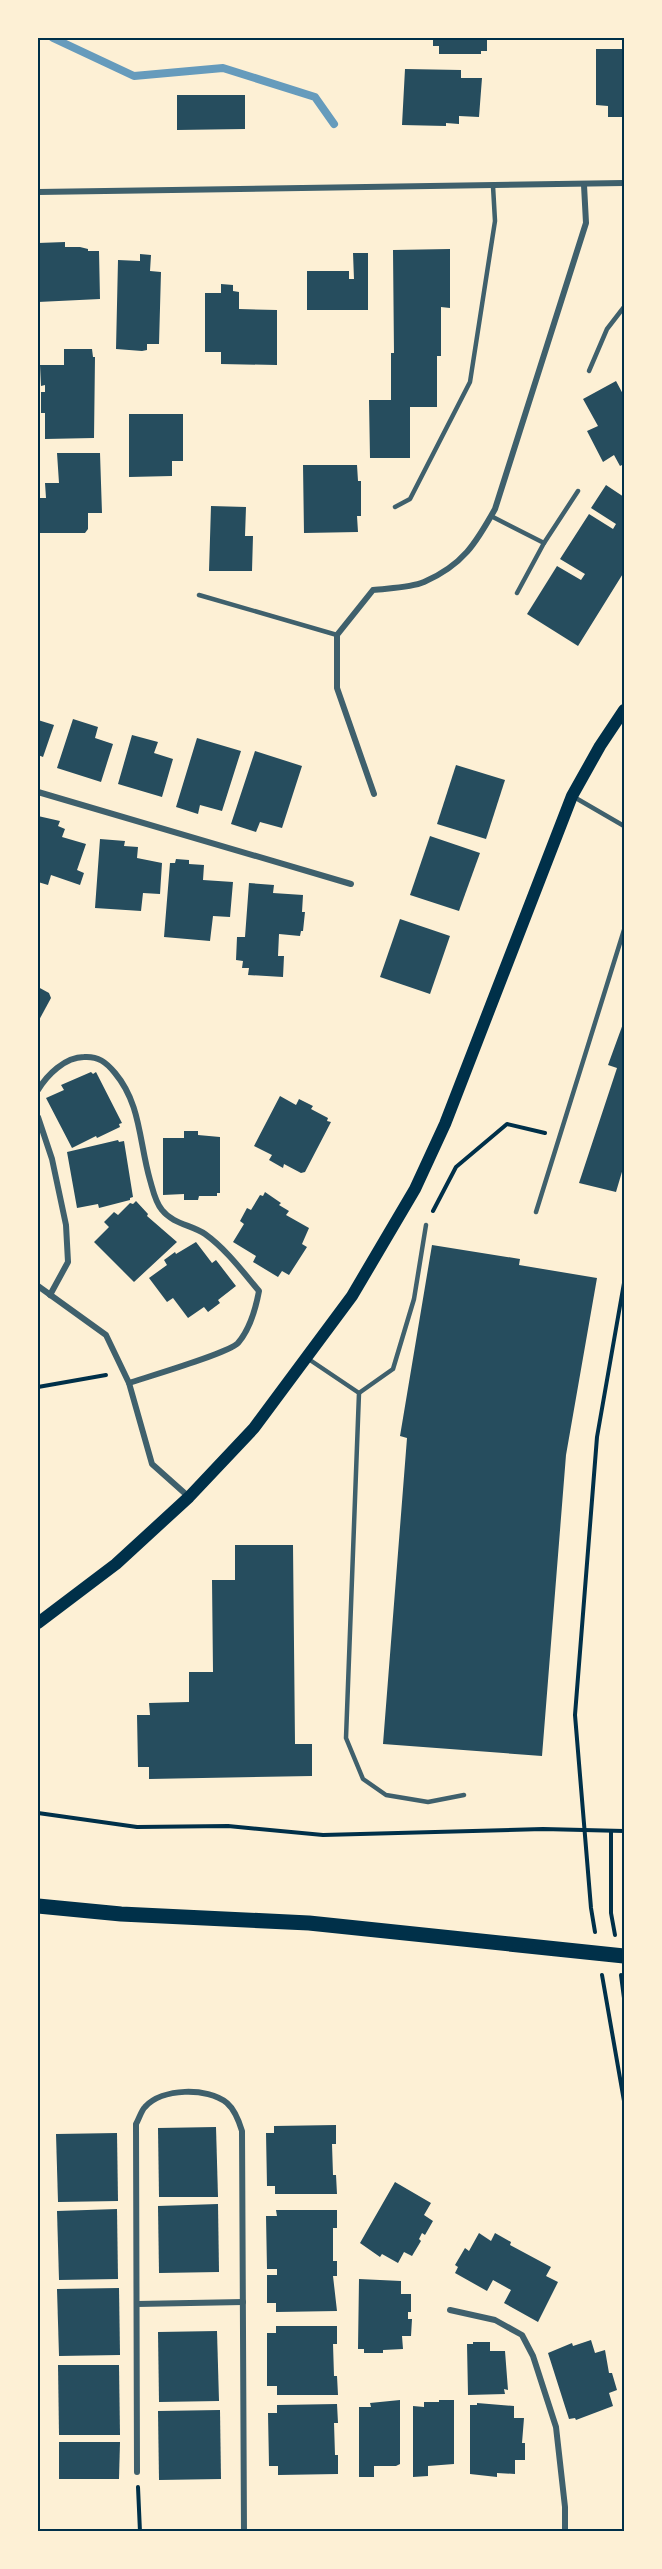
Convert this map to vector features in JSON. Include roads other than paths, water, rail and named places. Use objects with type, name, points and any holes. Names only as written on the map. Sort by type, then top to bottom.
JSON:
[{"type":"main road","points":[[38,1623],[116,1564],[189,1497],[254,1428],[352,1296],[415,1188],[445,1124],[572,796],[600,746],[624,710]]},
{"type":"main road","points":[[38,1906],[121,1914],[309,1923],[499,1941],[620,1956]]},
{"type":"street","points":[[38,192],[624,183]]},
{"type":"street","points":[[374,794],[337,688],[337,635],[373,590],[423,583],[454,564],[473,548],[491,516],[586,223],[584,185]]},
{"type":"street","points":[[38,792],[351,884]]},
{"type":"street","points":[[38,1090],[43,1080],[62,1064],[81,1057],[95,1057],[108,1064],[127,1087],[133,1100],[148,1173],[155,1197],[162,1210],[183,1226],[205,1234],[259,1291],[255,1311],[238,1344],[199,1360],[129,1383]]},
{"type":"street","points":[[38,1117],[52,1158],[66,1225],[68,1262],[50,1295]]},
{"type":"street","points":[[38,1286],[106,1335],[129,1383],[152,1464],[189,1497]]},
{"type":"street","points":[[137,2472],[136,2124],[145,2107],[163,2095],[197,2091],[226,2102],[237,2116],[242,2131],[244,2532]]},
{"type":"street","points":[[136,2304],[243,2302]]},
{"type":"street","points":[[450,2310],[495,2320],[522,2335],[533,2356],[556,2427],[565,2507],[565,2532]]},
{"type":"lane","points":[[395,507],[410,499],[470,382],[495,220],[493,186]]},
{"type":"lane","points":[[589,371],[607,329],[624,307]]},
{"type":"lane","points":[[517,593],[544,543],[578,491]]},
{"type":"lane","points":[[491,516],[544,543]]},
{"type":"lane","points":[[199,595],[337,635]]},
{"type":"lane","points":[[572,796],[624,826]]},
{"type":"lane","points":[[536,1212],[624,930]]},
{"type":"lane","points":[[359,1394],[393,1369],[414,1299],[426,1225]]},
{"type":"lane","points":[[307,1358],[359,1394]]},
{"type":"lane","points":[[359,1394],[346,1738],[363,1779],[386,1795],[428,1802],[464,1795]]},
{"type":"waterway","points":[[53,38],[134,76],[223,68],[315,97],[334,124]]}]
